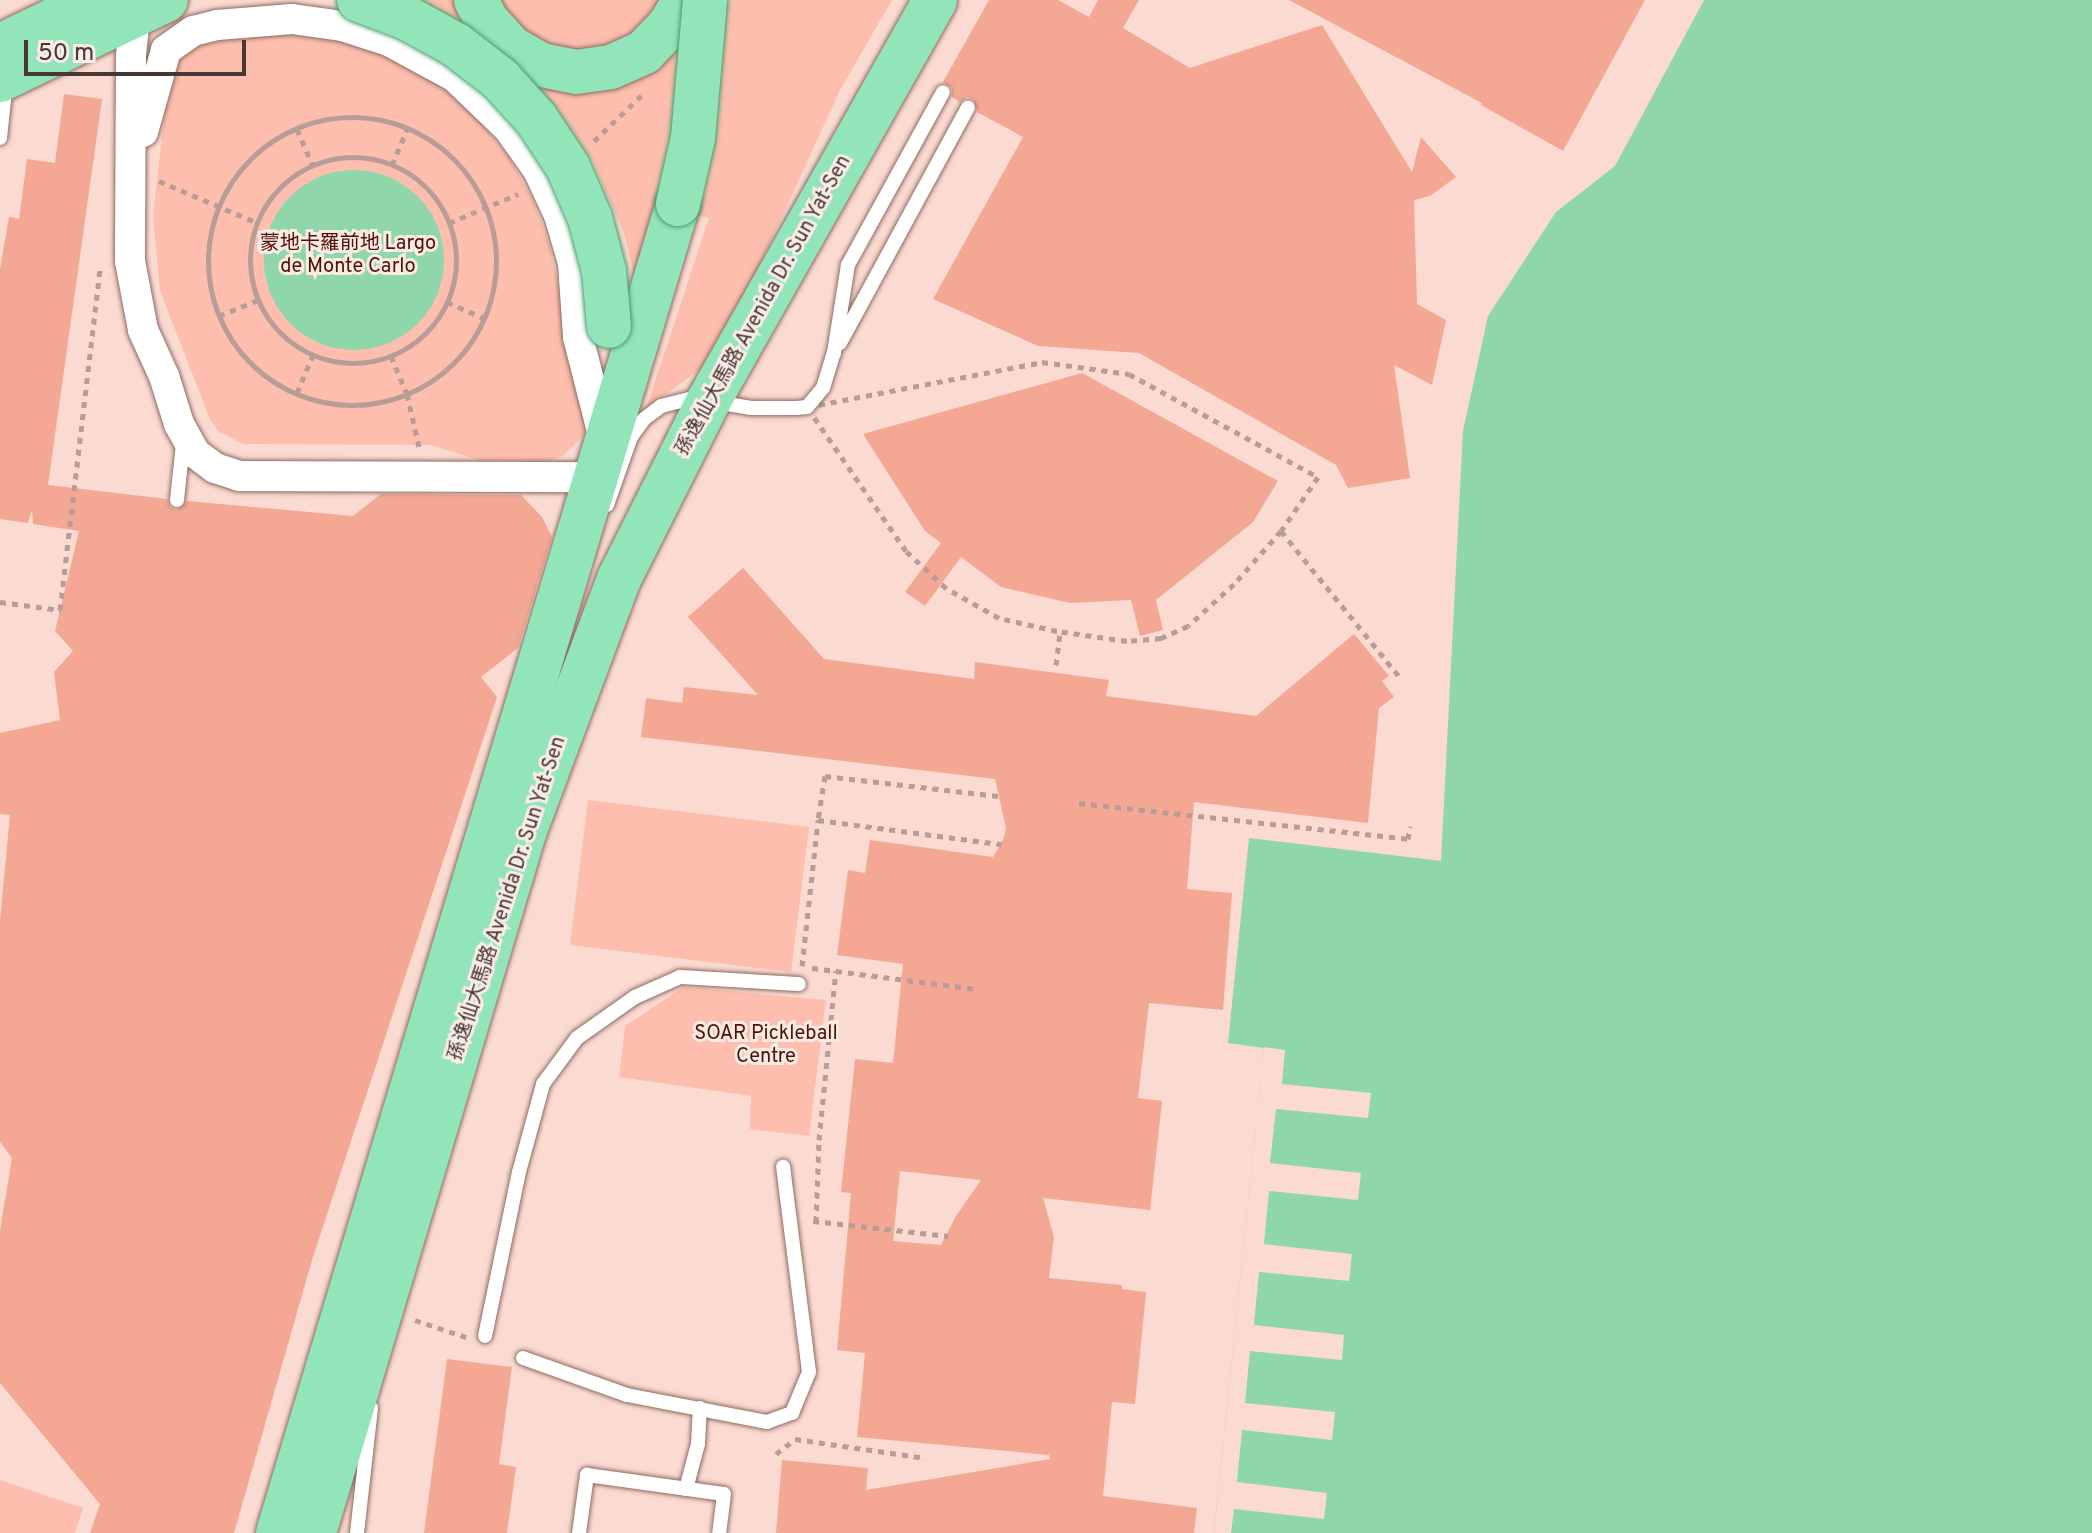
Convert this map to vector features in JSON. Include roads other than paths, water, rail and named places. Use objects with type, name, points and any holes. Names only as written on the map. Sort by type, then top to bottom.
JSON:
[{"type":"main road","points":[[2,68],[95,0]]},
{"type":"main road","points":[[359,0],[407,18],[456,45],[500,79],[537,120],[568,167],[590,218],[604,271],[609,326],[604,445]]},
{"type":"main road","points":[[476,0],[486,20],[510,47],[541,65],[576,72],[611,67],[644,52],[669,26],[685,0]]},
{"type":"main road","name":"孫逸仙大馬路 Avenida Dr. Sun Yat-Sen","points":[[278,1533],[678,204],[696,111],[705,0]]},
{"type":"main road","points":[[709,400],[851,97],[905,0]]},
{"type":"main road","name":"孫逸仙大馬路 Avenida Dr. Sun Yat-Sen","points":[[314,1533],[524,833],[571,703],[635,544],[709,400],[935,0]]},
{"type":"main road","points":[[2,68],[151,7]]},
{"type":"street","points":[[144,178],[131,56],[151,7]]},
{"type":"street","points":[[267,19],[317,22],[366,32],[434,64],[475,93],[501,119],[525,149],[550,192],[573,263],[578,337],[604,445],[426,477],[239,476],[215,468],[195,453],[179,424],[164,376],[143,330],[130,261],[144,178],[160,63],[175,41],[193,31],[267,19]]},
{"type":"lane","points":[[0,138],[2,68]]},
{"type":"lane","points":[[580,528],[608,504],[631,437],[647,415],[676,400],[709,400],[751,408],[807,407],[823,388],[834,353],[848,265],[943,92]]},
{"type":"lane","points":[[834,353],[968,107]]},
{"type":"lane","points":[[177,500],[184,447],[179,424]]},
{"type":"lane","points":[[485,1336],[519,1172],[543,1084],[577,1038],[635,997],[680,977],[799,984]]},
{"type":"lane","points":[[523,1358],[627,1395],[767,1422],[792,1413],[809,1372],[783,1167]]},
{"type":"lane","points":[[357,1533],[382,1308]]},
{"type":"lane","points":[[686,1489],[698,1444],[700,1408]]},
{"type":"lane","points":[[579,1533],[587,1475],[724,1494],[719,1533]]},
{"type":"park label","name":"蒙地卡羅前地 Largo de Monte Carlo","points":[[348,256]]},
{"type":"park label","name":"SOAR Pickleball Centre","points":[[766,1046]]}]
